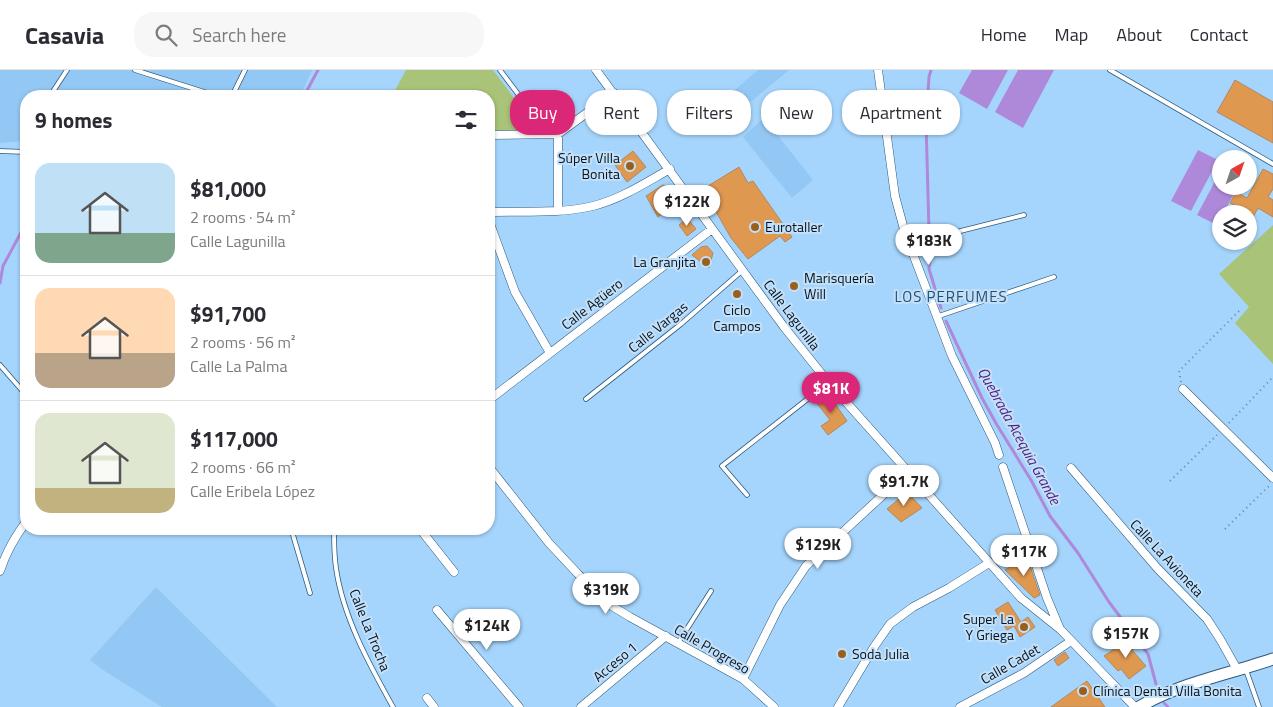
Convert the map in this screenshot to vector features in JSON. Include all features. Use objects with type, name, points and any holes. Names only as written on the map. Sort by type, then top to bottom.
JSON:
[{"type":"main road","points":[[1139,707],[1273,659]]},
{"type":"street","name":"Calle Lagunilla","points":[[596,70],[611,90]]},
{"type":"street","points":[[878,70],[895,196],[905,233],[952,356],[995,443],[999,455]]},
{"type":"street","points":[[495,135],[510,135]]},
{"type":"street","points":[[558,135],[558,210]]},
{"type":"street","name":"Calle Lagunilla","points":[[645,135],[784,327],[828,382],[1021,598],[1061,630],[1135,707]]},
{"type":"street","points":[[495,212],[558,210],[593,206],[622,196],[670,169]]},
{"type":"street","name":"Calle Agüero","points":[[495,395],[712,228]]},
{"type":"street","points":[[495,238],[514,292],[550,353]]},
{"type":"street","points":[[1183,389],[1273,478]]},
{"type":"street","points":[[1003,466],[1047,598],[1061,630]]},
{"type":"street","name":"Calle La Avioneta","points":[[1071,468],[1158,569],[1207,619],[1241,669]]},
{"type":"street","points":[[743,680],[780,605],[806,566],[908,472]]},
{"type":"street","name":"Calle Progreso","points":[[495,476],[549,543],[607,603],[743,680],[774,707]]},
{"type":"street","points":[[0,571],[6,552],[20,530]]},
{"type":"street","points":[[425,535],[454,572]]},
{"type":"street","points":[[838,707],[890,624],[913,607],[949,588],[989,563]]},
{"type":"street","points":[[437,610],[519,707]]},
{"type":"street","name":"Acceso 1","points":[[581,707],[666,636]]},
{"type":"street","name":"Calle Cadet","points":[[960,707],[1024,673],[1071,641]]},
{"type":"street","points":[[427,698],[434,707]]},
{"type":"lane","points":[[54,90],[67,70]]},
{"type":"lane","points":[[135,70],[198,90]]},
{"type":"lane","points":[[235,90],[245,70]]},
{"type":"lane","points":[[500,70],[515,90]]},
{"type":"lane","points":[[1110,70],[1273,164]]},
{"type":"lane","points":[[0,151],[20,152]]},
{"type":"lane","points":[[909,244],[1024,215]]},
{"type":"lane","name":"Calle Vargas","points":[[586,399],[681,324],[743,270]]},
{"type":"lane","points":[[936,317],[1054,277]]},
{"type":"lane","points":[[0,365],[20,388]]},
{"type":"lane","points":[[747,495],[722,466],[828,382]]},
{"type":"lane","points":[[293,535],[310,593]]},
{"type":"lane","name":"Calle La Trocha","points":[[334,535],[336,568],[347,612],[372,668],[393,707]]},
{"type":"lane","points":[[678,643],[710,591]]},
{"type":"lane","points":[[1241,669],[1258,707]]},
{"type":"path","points":[[1183,389],[1179,371],[1239,311]]},
{"type":"path","points":[[1170,481],[1224,429],[1273,377]]},
{"type":"path","points":[[1225,529],[1273,482]]},
{"type":"shaded area","points":[[0,70],[312,70],[303,90],[20,90],[20,141],[0,143]]},
{"type":"shaded area","points":[[758,70],[789,70],[765,90],[761,90],[761,93],[751,102],[751,90],[735,90]]},
{"type":"shaded area","points":[[972,70],[1008,70],[987,109],[960,94]]},
{"type":"shaded area","points":[[1018,70],[1054,70],[1023,128],[995,112]]},
{"type":"shaded area","points":[[761,121],[761,135],[777,135],[813,180],[792,198],[743,137],[751,135],[751,130]]},
{"type":"shaded area","points":[[1198,150],[1212,157],[1212,171],[1191,211],[1171,201]]},
{"type":"shaded area","points":[[1212,187],[1212,195],[1233,195],[1228,205],[1212,205],[1212,222],[1197,215]]},
{"type":"shaded area","points":[[156,587],[277,707],[162,707],[90,660]]},
{"type":"green space","points":[[406,70],[493,70],[510,93],[510,130],[495,130],[495,90],[395,90]]},
{"type":"green space","points":[[1273,225],[1273,364],[1235,323],[1249,307],[1219,274],[1245,250],[1257,250],[1257,240]]},
{"type":"building","points":[[1235,80],[1273,102],[1273,143],[1217,112]]},
{"type":"building","name":"Súper Villa Bonita","points":[[633,151],[646,167],[627,182],[615,165]]},
{"type":"building","points":[[739,167],[748,183],[753,181],[792,237],[785,242],[780,236],[748,259],[731,238],[703,189]]},
{"type":"building","points":[[1263,169],[1273,174],[1273,189],[1268,197],[1273,200],[1273,217],[1258,208],[1257,210],[1257,205],[1234,205],[1230,203],[1234,195],[1242,195],[1247,198],[1249,195],[1258,195],[1258,178]]},
{"type":"building","points":[[663,185],[668,187],[677,201],[658,217],[646,196]]},
{"type":"building","points":[[687,218],[696,229],[687,236],[679,225]]},
{"type":"building","name":"La Granjita","points":[[707,246],[713,253],[709,268],[692,255],[701,247]]},
{"type":"building","points":[[827,392],[847,421],[828,435],[821,426],[830,420],[815,401]]},
{"type":"building","points":[[907,492],[922,508],[901,522],[887,509]]},
{"type":"building","points":[[1027,557],[1040,595],[1034,598],[1005,570]]},
{"type":"building","points":[[1008,602],[1021,622],[1028,617],[1035,627],[1020,637],[1014,626],[1007,630],[995,610]]},
{"type":"building","points":[[1131,638],[1138,646],[1132,650],[1146,666],[1129,679],[1121,669],[1118,671],[1104,656]]},
{"type":"building","points":[[1065,652],[1069,658],[1058,666],[1054,660]]},
{"type":"building","points":[[1087,681],[1105,707],[1051,707],[1073,691]]},
{"type":"waterway","points":[[307,90],[318,70]]},
{"type":"waterway","name":"Quebrada Acequia Grande","points":[[929,231],[926,122],[931,70]]},
{"type":"waterway","points":[[0,283],[3,266],[20,234]]},
{"type":"waterway","name":"Quebrada Acequia Grande","points":[[930,244],[929,269],[941,308]]},
{"type":"waterway","name":"Quebrada Acequia Grande","points":[[946,321],[982,398],[1031,480],[1050,516],[1078,553],[1109,602],[1148,654],[1156,684]]},
{"type":"waterway","name":"Quebrada Acequia Grande","points":[[1164,703],[1168,707]]},
{"type":"place","name":"Súper Villa Bonita","points":[[630,166]]},
{"type":"place","name":"Eurotaller","points":[[755,227]]},
{"type":"place","name":"La Granjita","points":[[706,262]]},
{"type":"place","name":"Marisquería Will","points":[[794,286]]},
{"type":"place","name":"Ciclo Campos","points":[[737,294]]},
{"type":"place","name":"Super La Y Griega","points":[[1024,627]]},
{"type":"place","name":"Soda Julia","points":[[842,654]]},
{"type":"place","name":"Clínica Dental Villa Bonita","points":[[1083,691]]},
{"type":"district","name":"LOS PERFUMES","points":[[951,297]]}]
